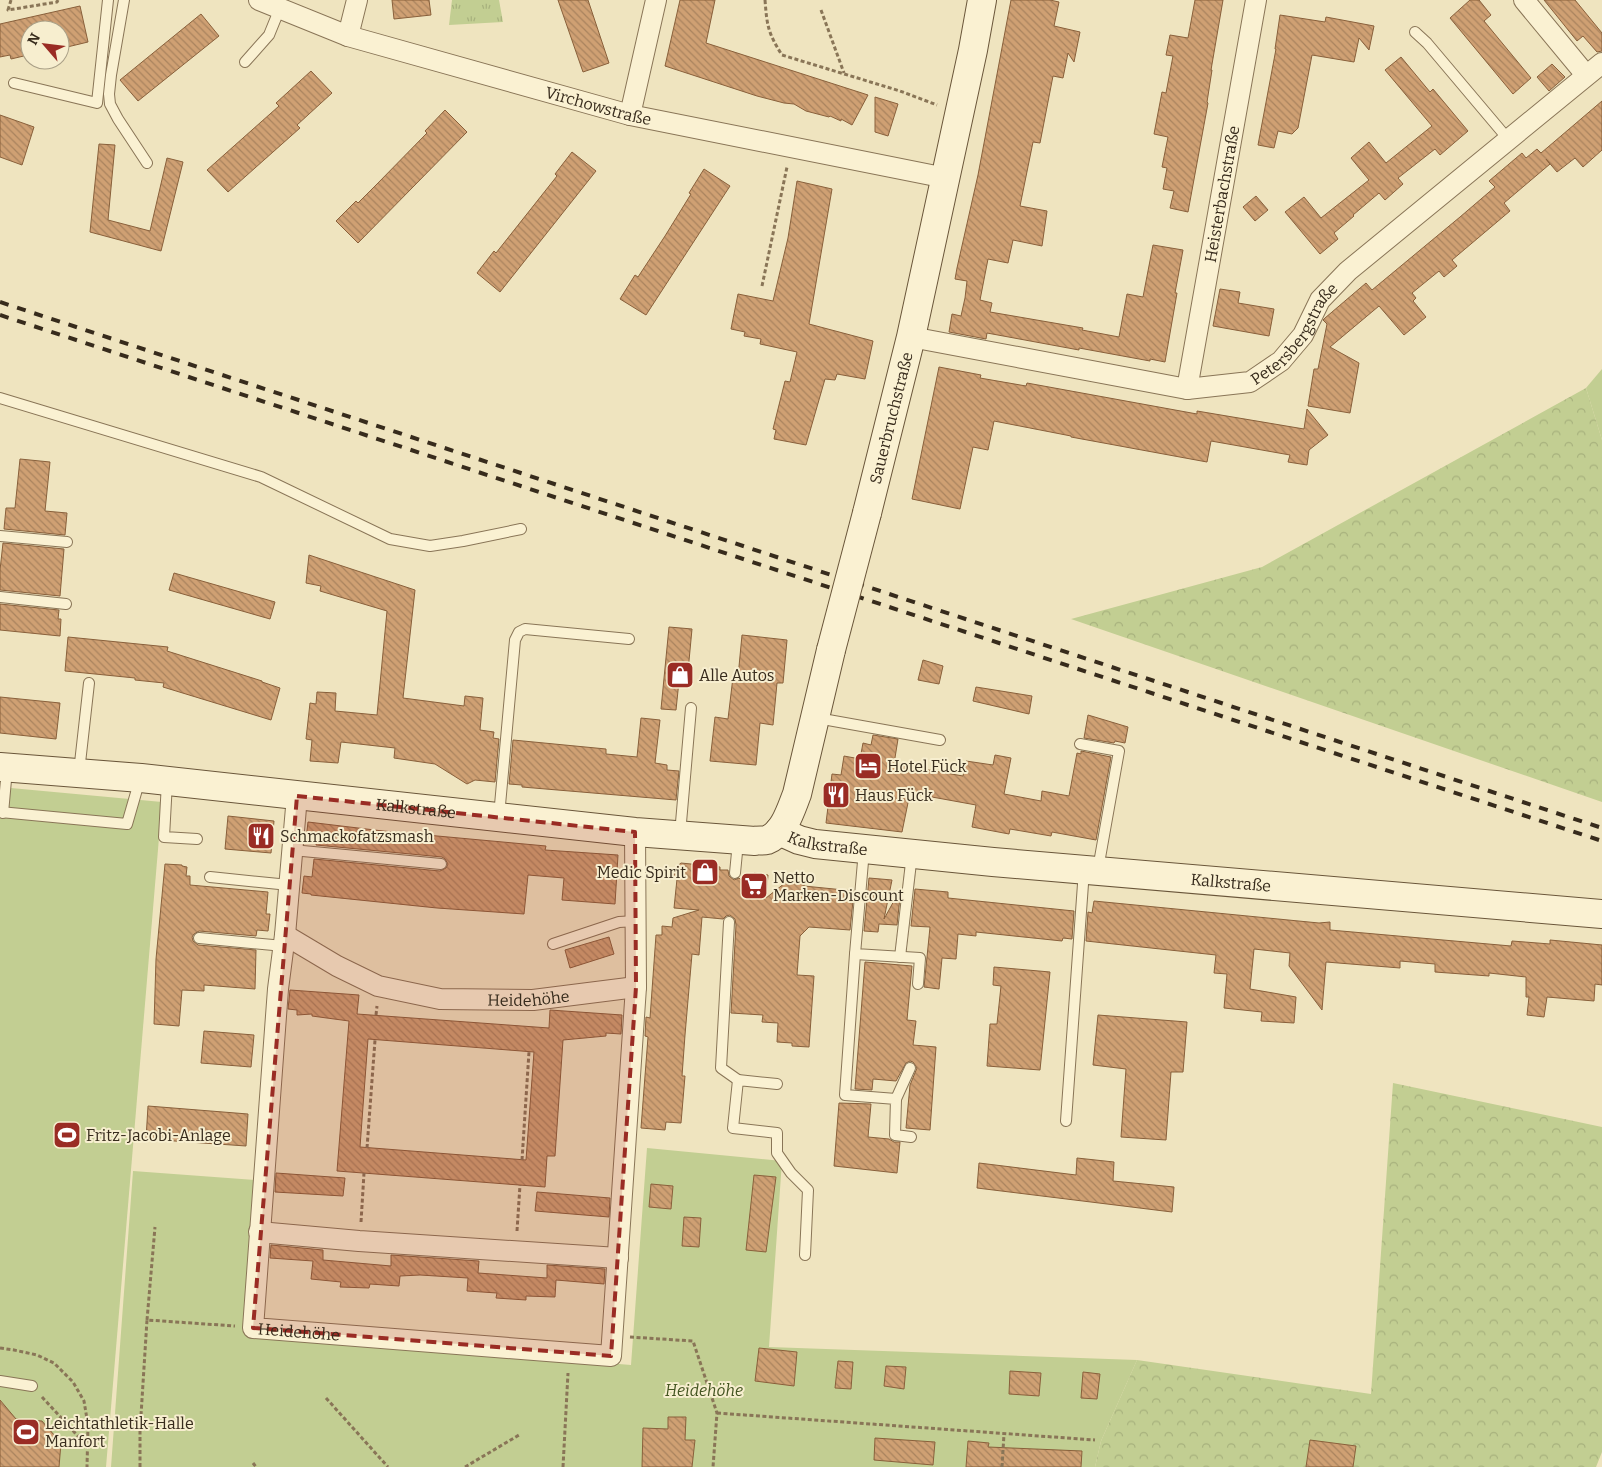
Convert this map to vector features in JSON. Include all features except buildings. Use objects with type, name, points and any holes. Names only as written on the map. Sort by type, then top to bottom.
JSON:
[{"type":"street","name":"Virchowstraße","points":[[260,0],[348,36],[630,115],[946,178]]},
{"type":"street","points":[[348,36],[357,0]]},
{"type":"street","points":[[630,115],[656,0]]},
{"type":"street","name":"Sauerbruchstraße","points":[[779,831],[797,794],[831,650],[911,337],[960,114],[982,0]]},
{"type":"street","name":"Heisterbachstraße","points":[[1187,389],[1256,0]]},
{"type":"street","points":[[1524,0],[1586,75]]},
{"type":"street","name":"Petersbergstraße","points":[[911,337],[1187,389],[1250,382],[1281,361],[1303,335],[1320,300],[1348,272],[1508,138],[1602,63]]},
{"type":"street","name":"Kalkstraße","points":[[4,768],[154,779],[635,832],[755,841],[767,840],[779,831],[799,840],[815,844],[912,854],[1602,914]]},
{"type":"street","name":"Heidehöhe","points":[[297,796],[278,989],[253,1328],[611,1356],[636,986],[635,832]]},
{"type":"street","name":"Heidehöhe","points":[[284,941],[378,986],[440,999],[533,1000],[636,986]]},
{"type":"street","points":[[259,1232],[359,1241],[618,1258]]},
{"type":"lane","points":[[14,83],[97,102],[108,0]]},
{"type":"lane","points":[[124,0],[111,75],[110,104],[147,163]]},
{"type":"lane","points":[[245,62],[269,35],[280,8]]},
{"type":"lane","points":[[1414,32],[1427,43],[1508,138]]},
{"type":"lane","points":[[0,398],[261,477],[390,539],[430,546],[463,542],[520,529]]},
{"type":"lane","points":[[0,536],[67,542]]},
{"type":"lane","points":[[0,597],[66,604]]},
{"type":"lane","points":[[499,817],[515,640],[519,632],[525,629],[629,639]]},
{"type":"lane","points":[[79,773],[89,683]]},
{"type":"lane","points":[[680,835],[691,708]]},
{"type":"lane","points":[[816,718],[940,740]]},
{"type":"lane","points":[[1066,1121],[1091,870],[1119,751],[1080,744]]},
{"type":"lane","points":[[4,768],[1,812],[127,824],[154,779]]},
{"type":"lane","points":[[154,779],[164,837],[197,840]]},
{"type":"lane","points":[[735,873],[739,839]]},
{"type":"lane","points":[[864,849],[845,1095],[896,1099]]},
{"type":"lane","points":[[292,850],[441,864]]},
{"type":"lane","points":[[900,957],[912,854]]},
{"type":"lane","points":[[210,877],[289,885]]},
{"type":"lane","points":[[552,944],[619,922],[636,921]]},
{"type":"lane","points":[[729,922],[720,1068],[738,1080],[778,1084]]},
{"type":"lane","points":[[199,938],[284,941]]},
{"type":"lane","points":[[855,954],[920,958],[918,984]]},
{"type":"lane","points":[[910,1068],[896,1099],[895,1135],[911,1138]]},
{"type":"lane","points":[[738,1080],[733,1128],[777,1133],[777,1153],[790,1173],[808,1190],[805,1255]]},
{"type":"lane","points":[[0,1381],[32,1386]]},
{"type":"path","points":[[11,0],[8,10],[57,2],[58,0]]},
{"type":"path","points":[[766,0],[767,25],[772,40],[782,55],[900,90],[960,114]]},
{"type":"path","points":[[821,10],[844,74]]},
{"type":"path","points":[[762,286],[791,148]]},
{"type":"path","points":[[367,1148],[375,1040]]},
{"type":"path","points":[[522,1160],[529,1052]]},
{"type":"path","points":[[359,1241],[364,1173]]},
{"type":"path","points":[[515,1251],[520,1185]]},
{"type":"path","points":[[140,1467],[140,1431],[155,1228]]},
{"type":"path","points":[[147,1320],[253,1328]]},
{"type":"path","points":[[612,1336],[693,1342],[716,1413],[713,1467]]},
{"type":"path","points":[[0,1348],[38,1355],[54,1363],[73,1382],[84,1401],[88,1425],[86,1467]]},
{"type":"path","points":[[562,1467],[569,1353]]},
{"type":"path","points":[[32,1386],[88,1447]]},
{"type":"path","points":[[326,1398],[388,1467]]},
{"type":"path","points":[[716,1413],[1095,1440]]},
{"type":"path","points":[[1002,1467],[1004,1434]]},
{"type":"path","points":[[465,1467],[519,1435]]},
{"type":"path","points":[[253,1463],[256,1467]]},
{"type":"highlighted area","points":[[297,796],[635,832],[636,987],[611,1356],[253,1328]]},
{"type":"green space","points":[[452,0],[499,0],[503,22],[449,25]]},
{"type":"green space","points":[[1602,369],[1602,440],[1586,388]]},
{"type":"green space","points":[[1586,388],[1602,440],[1602,802],[1071,619],[1262,567]]},
{"type":"green space","name":"Fritz-Jacobi-Anlage","points":[[0,787],[162,802],[106,1467],[0,1467]]},
{"type":"green space","points":[[1393,1083],[1602,1127],[1602,1452],[1596,1467],[1095,1467],[1101,1441],[1137,1360],[1371,1394]]},
{"type":"green space","name":"Heidehöhe","points":[[647,1148],[782,1161],[769,1347],[1137,1360],[1101,1441],[1095,1467],[111,1467],[133,1171],[255,1180],[245,1334],[631,1365]]},
{"type":"railway","points":[[0,302],[1602,828]]},
{"type":"railway","points":[[0,315],[1602,841]]},
{"type":"place","name":"Alle Autos","points":[[680,675]]},
{"type":"place","name":"Hotel Fück","points":[[868,766]]},
{"type":"place","name":"Haus Fück","points":[[836,795]]},
{"type":"place","name":"Schmackofatzsmash","points":[[261,836]]},
{"type":"place","name":"Medic Spirit","points":[[705,872]]},
{"type":"place","name":"Netto Marken-Discount","points":[[754,886]]},
{"type":"place","name":"Fritz-Jacobi-Anlage","points":[[67,1135]]},
{"type":"place","name":"Leichtathletik-Halle Manfort","points":[[26,1432]]}]
